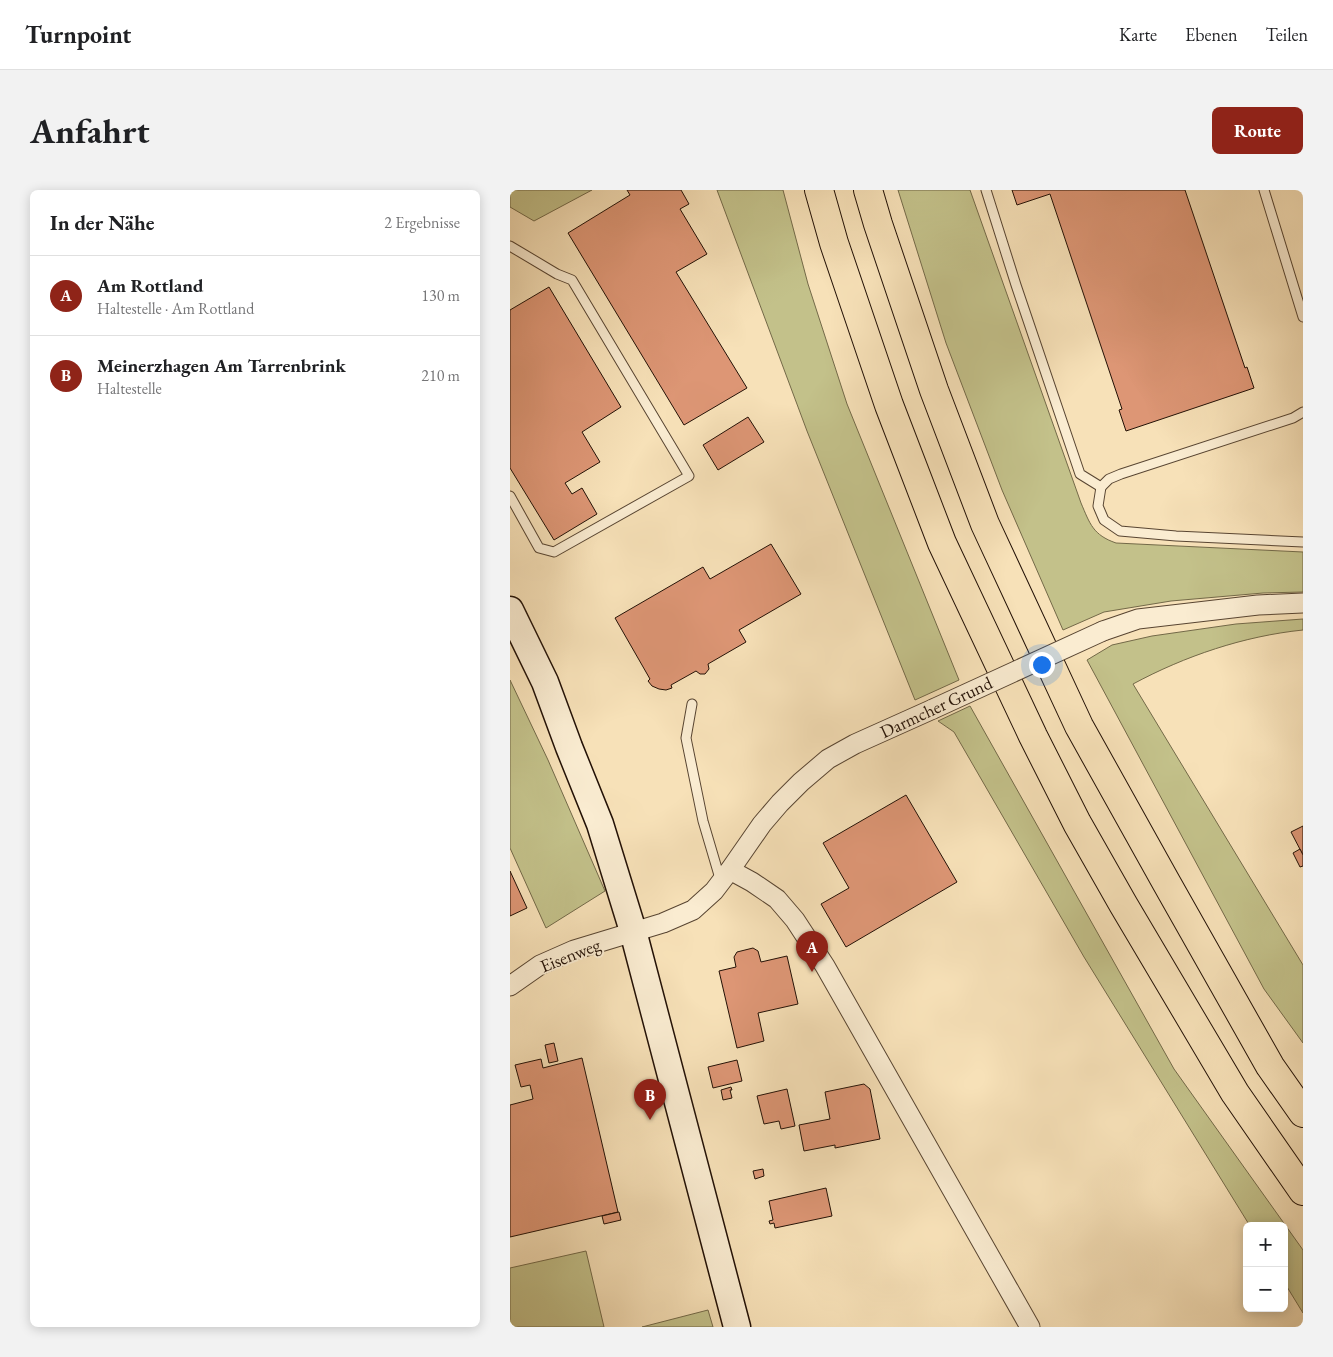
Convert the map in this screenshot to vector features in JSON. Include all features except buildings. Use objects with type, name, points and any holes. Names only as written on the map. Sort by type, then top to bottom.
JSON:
[{"type":"highway","points":[[819,190],[834,243],[888,405],[942,544],[1032,736],[1077,823],[1123,904],[1235,1093],[1303,1191]]},
{"type":"highway","points":[[868,190],[934,390],[985,524],[1075,717],[1265,1057],[1303,1113]]},
{"type":"main road","points":[[510,610],[545,682],[600,824],[633,932],[738,1327]]},
{"type":"street","name":"Darmcher Grund","points":[[633,932],[663,923],[693,910],[714,891],[762,824],[780,803],[828,759],[855,744],[1103,631],[1138,620],[1258,606],[1303,603]]},
{"type":"street","points":[[725,876],[752,882],[777,899],[806,936],[826,966],[1030,1327]]},
{"type":"street","name":"Eisenweg","points":[[510,986],[540,965],[574,950],[633,932]]},
{"type":"lane","points":[[986,190],[1080,474],[1101,487]]},
{"type":"lane","points":[[1264,190],[1303,317]]},
{"type":"lane","points":[[510,246],[557,274],[572,280],[689,476],[554,552],[539,548],[510,496]]},
{"type":"lane","points":[[1303,412],[1293,418],[1109,479],[1101,487],[1098,506],[1104,520],[1120,531],[1303,542]]},
{"type":"lane","points":[[692,704],[686,738],[703,821],[725,876]]},
{"type":"shaded area","points":[[510,190],[592,190],[534,221],[510,207]]},
{"type":"shaded area","points":[[717,190],[783,190],[808,284],[847,404],[959,680],[915,700],[807,431]]},
{"type":"shaded area","points":[[898,190],[970,190],[1081,503],[1090,523],[1097,532],[1116,543],[1303,552],[1303,592],[1263,593],[1171,601],[1104,612],[1063,630],[1002,490],[946,343]]},
{"type":"shaded area","points":[[1303,619],[1303,630],[1237,642],[1194,656],[1133,684],[1303,965],[1303,1043],[1264,989],[1087,660],[1112,645],[1152,636],[1236,624]]},
{"type":"shaded area","points":[[510,680],[548,760],[605,891],[546,928],[510,848]]},
{"type":"shaded area","points":[[970,706],[1174,1069],[1283,1222],[1248,1222],[1084,957],[954,732],[938,721]]},
{"type":"shaded area","points":[[1288,1229],[1303,1250],[1303,1313],[1288,1289]]},
{"type":"shaded area","points":[[586,1251],[604,1327],[510,1327],[510,1268]]},
{"type":"shaded area","points":[[708,1310],[713,1327],[642,1327]]},
{"type":"place","name":"Am Rottland","points":[[812,972]]},
{"type":"place","name":"Meinerzhagen Am Tarrenbrink","points":[[650,1120]]}]
